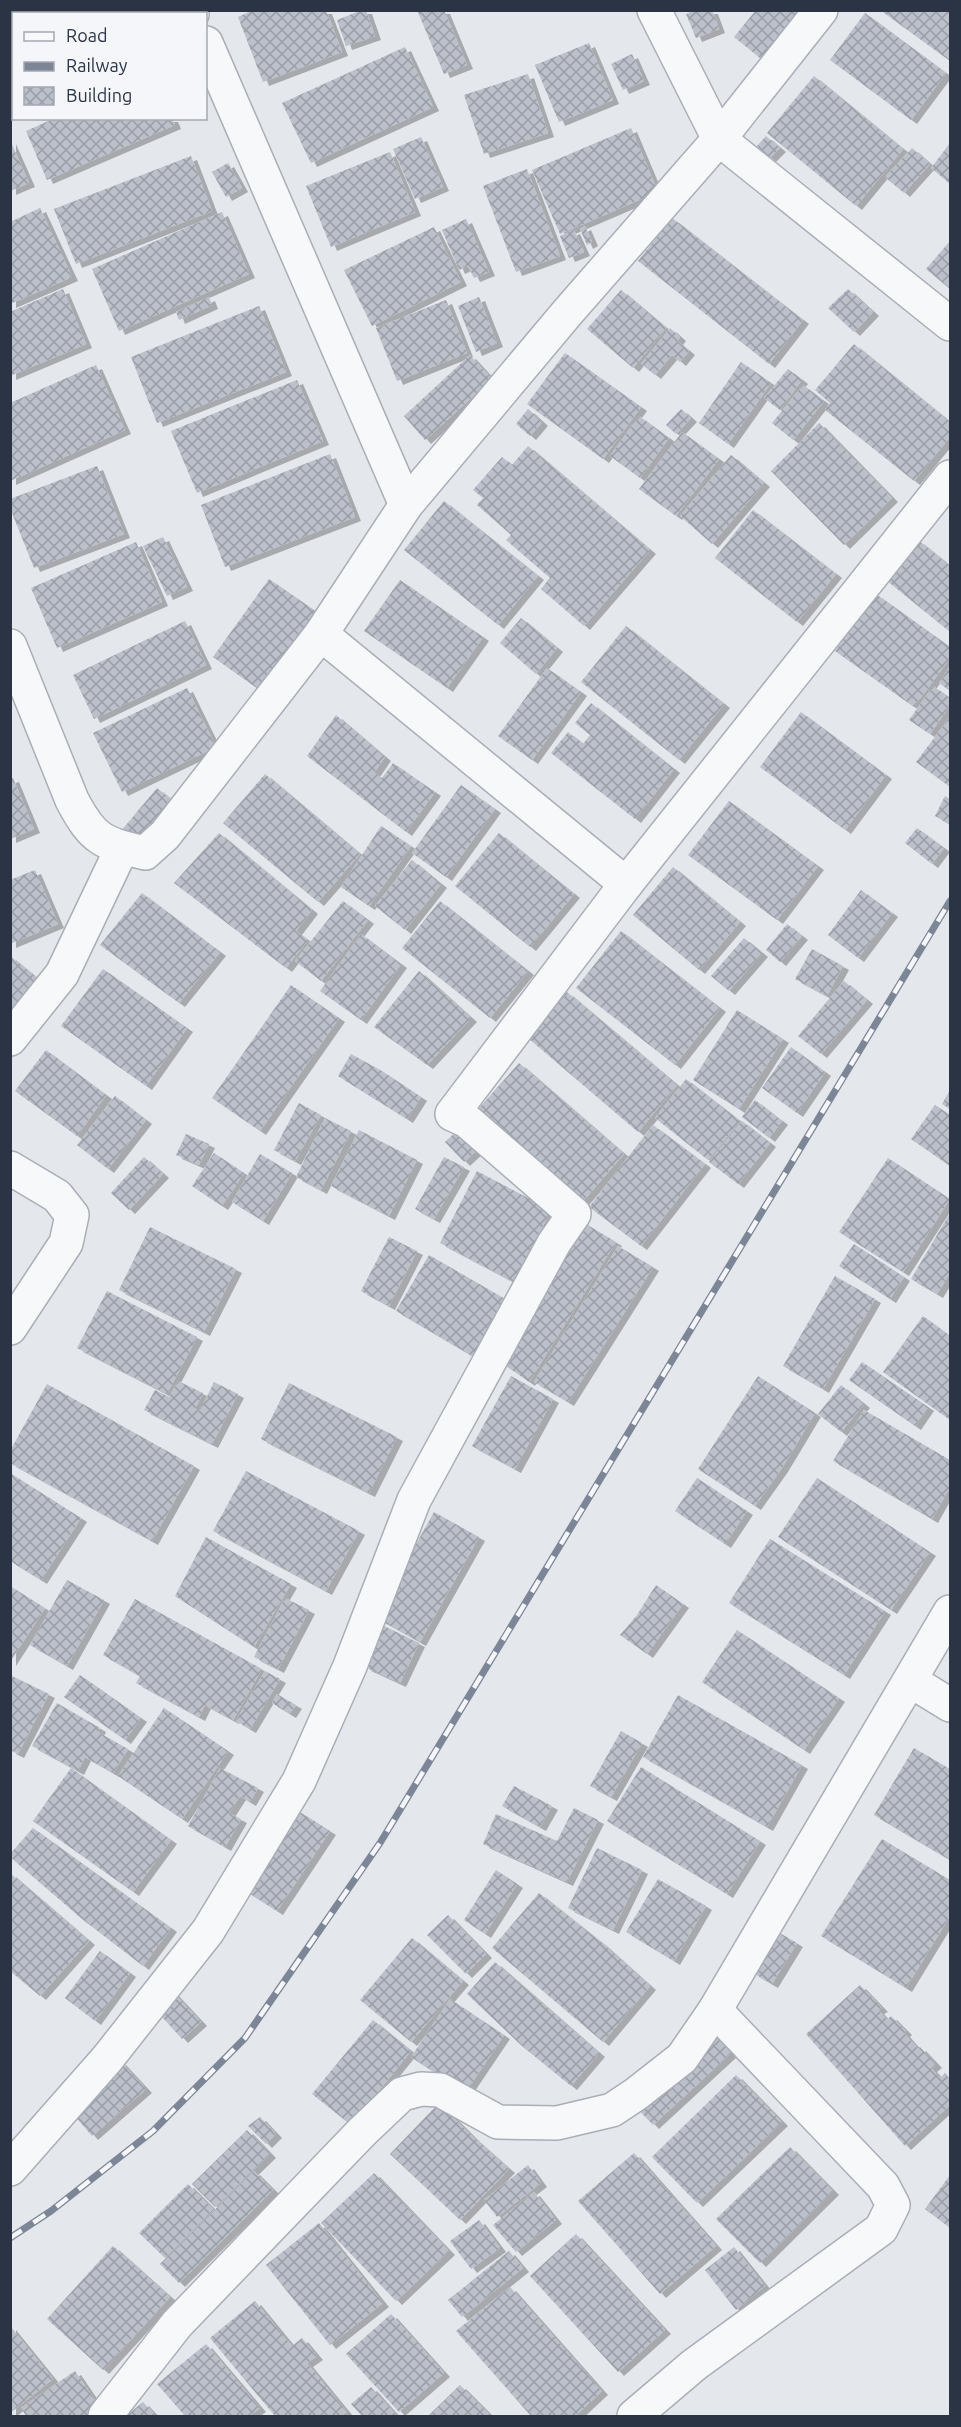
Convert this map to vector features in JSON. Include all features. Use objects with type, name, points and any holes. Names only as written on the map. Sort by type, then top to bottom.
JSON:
[{"type":"street","points":[[654,10],[719,139],[951,324]]},
{"type":"street","points":[[10,646],[80,816],[98,839],[122,848],[146,853],[165,835],[321,634],[406,505],[567,313],[719,139],[821,10]]},
{"type":"street","points":[[207,46],[406,505]]},
{"type":"street","points":[[10,2169],[106,2059],[208,1931],[298,1781],[350,1666],[414,1500],[554,1244],[574,1214],[467,1121],[452,1114],[626,884],[951,477]]},
{"type":"street","points":[[321,634],[626,884]]},
{"type":"street","points":[[10,1039],[62,974],[122,848]]},
{"type":"street","points":[[10,1168],[57,1196],[72,1215],[66,1243],[10,1328]]},
{"type":"street","points":[[105,2416],[177,2324],[362,2132],[402,2094],[421,2089],[440,2090],[498,2122],[557,2122],[612,2110],[682,2058],[715,2010],[951,1612]]},
{"type":"street","points":[[911,1681],[951,1705]]},
{"type":"street","points":[[634,2416],[694,2366],[881,2229],[893,2205],[883,2186],[715,2010]]},
{"type":"building","points":[[10,10],[41,10],[42,12],[12,12],[12,40]]},
{"type":"building","points":[[253,10],[326,10],[342,52],[263,82],[238,17]]},
{"type":"building","points":[[366,10],[375,36],[346,46],[337,20]]},
{"type":"building","points":[[417,10],[444,10],[467,65],[444,74]]},
{"type":"building","points":[[695,10],[712,10],[719,29],[696,38],[686,14]]},
{"type":"building","points":[[756,10],[808,10],[765,62],[734,37]]},
{"type":"building","points":[[880,10],[950,10],[950,61]]},
{"type":"building","points":[[865,13],[946,73],[911,120],[830,60]]},
{"type":"building","points":[[589,43],[613,100],[559,122],[535,65]]},
{"type":"building","points":[[405,47],[433,107],[311,163],[282,103]]},
{"type":"building","points":[[632,54],[644,81],[623,90],[611,64]]},
{"type":"building","points":[[528,74],[548,133],[484,154],[464,95]]},
{"type":"building","points":[[814,76],[903,149],[856,206],[767,133]]},
{"type":"building","points":[[51,120],[173,120],[175,125],[47,180],[26,131]]},
{"type":"building","points":[[631,128],[658,192],[560,234],[532,170]]},
{"type":"building","points":[[766,136],[780,148],[770,158],[757,146]]},
{"type":"building","points":[[421,137],[443,187],[415,199],[393,149]]},
{"type":"building","points":[[10,140],[29,183],[10,191]]},
{"type":"building","points":[[950,143],[950,184],[931,168]]},
{"type":"building","points":[[912,148],[930,164],[904,193],[885,177]]},
{"type":"building","points":[[390,152],[415,212],[331,247],[306,186]]},
{"type":"building","points":[[191,156],[212,211],[76,264],[54,209]]},
{"type":"building","points":[[228,163],[242,188],[226,197],[212,172]]},
{"type":"building","points":[[527,169],[560,256],[516,272],[483,186]]},
{"type":"building","points":[[40,208],[72,277],[10,304],[10,222]]},
{"type":"building","points":[[222,212],[249,274],[119,331],[92,269]]},
{"type":"building","points":[[672,218],[803,320],[769,364],[638,261]]},
{"type":"building","points":[[466,219],[489,272],[474,278],[468,266],[459,270],[442,230]]},
{"type":"building","points":[[585,226],[592,242],[587,245],[580,229]]},
{"type":"building","points":[[434,227],[461,282],[372,326],[344,270]]},
{"type":"building","points":[[574,230],[584,252],[569,258],[560,236]]},
{"type":"building","points":[[950,241],[950,289],[926,269]]},
{"type":"building","points":[[63,289],[86,344],[10,376],[10,312]]},
{"type":"building","points":[[848,289],[873,312],[854,332],[828,308]]},
{"type":"building","points":[[621,290],[666,328],[633,368],[587,329]]},
{"type":"building","points":[[209,297],[212,305],[179,320],[176,312]]},
{"type":"building","points":[[479,297],[497,343],[476,352],[458,306]]},
{"type":"building","points":[[446,300],[467,353],[397,381],[376,328]]},
{"type":"building","points":[[259,306],[286,372],[157,423],[131,357]]},
{"type":"building","points":[[670,328],[680,337],[677,341],[689,351],[680,362],[672,355],[655,375],[641,364]]},
{"type":"building","points":[[854,344],[950,422],[950,437],[914,481],[825,410],[830,403],[815,390]]},
{"type":"building","points":[[565,353],[641,407],[603,459],[527,404]]},
{"type":"building","points":[[470,355],[492,379],[425,440],[404,416]]},
{"type":"building","points":[[741,362],[771,383],[728,444],[699,423]]},
{"type":"building","points":[[96,365],[125,430],[10,481],[10,403]]},
{"type":"building","points":[[788,369],[802,380],[780,410],[764,398]]},
{"type":"building","points":[[297,380],[323,441],[197,493],[171,431]]},
{"type":"building","points":[[803,385],[824,401],[793,440],[772,423]]},
{"type":"building","points":[[528,409],[542,422],[530,436],[516,424]]},
{"type":"building","points":[[681,409],[691,418],[676,434],[666,425]]},
{"type":"building","points":[[639,416],[669,438],[640,478],[610,456]]},
{"type":"building","points":[[819,423],[892,498],[844,545],[771,471]]},
{"type":"building","points":[[682,432],[719,459],[676,516],[639,489]]},
{"type":"building","points":[[528,446],[650,550],[584,626],[541,589],[550,578],[506,540],[511,535],[477,505],[483,498],[473,490],[502,457],[512,465]]},
{"type":"building","points":[[330,454],[355,517],[225,567],[201,505]]},
{"type":"building","points":[[731,455],[764,483],[712,544],[680,516]]},
{"type":"building","points":[[97,466],[124,534],[34,568],[10,508],[10,499]]},
{"type":"building","points":[[444,501],[538,576],[498,625],[404,550]]},
{"type":"building","points":[[753,510],[836,574],[797,622],[715,558]]},
{"type":"building","points":[[163,537],[187,587],[167,596],[143,546]]},
{"type":"building","points":[[918,540],[950,566],[950,632],[886,580]]},
{"type":"building","points":[[136,542],[162,602],[57,648],[31,588]]},
{"type":"building","points":[[269,579],[324,617],[268,696],[213,657]]},
{"type":"building","points":[[400,580],[483,637],[447,688],[364,631]]},
{"type":"building","points":[[876,594],[950,647],[950,658],[914,707],[835,651]]},
{"type":"building","points":[[521,618],[557,648],[536,674],[500,643]]},
{"type":"building","points":[[185,621],[206,665],[94,719],[73,675]]},
{"type":"building","points":[[626,626],[724,704],[679,760],[581,682]]},
{"type":"building","points":[[950,666],[950,691],[939,683]]},
{"type":"building","points":[[547,668],[581,692],[532,760],[498,736]]},
{"type":"building","points":[[933,686],[950,698],[950,705],[930,734],[909,720]]},
{"type":"building","points":[[187,688],[216,747],[122,792],[93,733]]},
{"type":"building","points":[[591,703],[674,769],[635,819],[551,753],[568,732],[583,744],[590,735],[575,723]]},
{"type":"building","points":[[801,712],[886,775],[845,830],[760,767]]},
{"type":"building","points":[[336,715],[385,757],[374,773],[382,778],[393,763],[435,792],[406,832],[307,756]]},
{"type":"building","points":[[950,717],[950,787],[916,762]]},
{"type":"building","points":[[265,774],[360,854],[318,902],[223,823]]},
{"type":"building","points":[[13,778],[34,829],[10,839],[10,779]]},
{"type":"building","points":[[461,785],[495,809],[446,877],[412,853]]},
{"type":"building","points":[[157,788],[178,805],[142,848],[121,831]]},
{"type":"building","points":[[945,796],[950,799],[950,824],[935,816]]},
{"type":"building","points":[[729,801],[818,866],[777,920],[688,855]]},
{"type":"building","points":[[381,826],[411,846],[369,906],[341,887]]},
{"type":"building","points":[[917,828],[944,848],[932,864],[905,843]]},
{"type":"building","points":[[219,833],[312,910],[296,931],[308,940],[286,968],[174,883]]},
{"type":"building","points":[[499,833],[574,894],[530,947],[455,886]]},
{"type":"building","points":[[412,860],[441,884],[405,930],[375,906]]},
{"type":"building","points":[[673,867],[740,922],[699,970],[633,915]]},
{"type":"building","points":[[35,870],[58,924],[10,944],[10,880]]},
{"type":"building","points":[[861,890],[892,913],[858,958],[828,935]]},
{"type":"building","points":[[142,893],[220,952],[179,1003],[100,945]]},
{"type":"building","points":[[343,901],[368,920],[321,981],[295,961]]},
{"type":"building","points":[[440,901],[528,971],[490,1018],[402,948]]},
{"type":"building","points":[[787,924],[802,936],[780,962],[766,950]]},
{"type":"building","points":[[621,931],[720,1008],[675,1065],[576,988]]},
{"type":"building","points":[[361,934],[401,964],[361,1020],[320,991]]},
{"type":"building","points":[[744,938],[762,953],[729,991],[711,976]]},
{"type":"building","points":[[812,949],[843,966],[827,996],[795,979]]},
{"type":"building","points":[[10,956],[37,978],[10,1010]]},
{"type":"building","points":[[103,969],[187,1028],[146,1086],[61,1026]]},
{"type":"building","points":[[419,971],[471,1018],[427,1065],[374,1027]]},
{"type":"building","points":[[844,981],[867,1000],[821,1054],[798,1036]]},
{"type":"building","points":[[291,985],[339,1018],[260,1131],[212,1098]]},
{"type":"building","points":[[567,992],[677,1085],[638,1132],[528,1038]]},
{"type":"building","points":[[737,1010],[783,1039],[739,1109],[693,1080]]},
{"type":"building","points":[[791,1047],[825,1072],[797,1113],[762,1088]]},
{"type":"building","points":[[46,1050],[106,1095],[77,1136],[15,1091]]},
{"type":"building","points":[[351,1054],[421,1097],[407,1119],[338,1076]]},
{"type":"building","points":[[519,1063],[624,1154],[577,1208],[472,1116]]},
{"type":"building","points":[[686,1079],[740,1121],[708,1160],[655,1118]]},
{"type":"building","points":[[950,1090],[950,1109],[942,1104]]},
{"type":"building","points":[[115,1096],[146,1120],[108,1169],[77,1145]]},
{"type":"building","points":[[755,1100],[782,1121],[769,1138],[742,1117]]},
{"type":"building","points":[[299,1103],[321,1115],[295,1161],[274,1150]]},
{"type":"building","points":[[935,1105],[950,1115],[950,1166],[911,1139]]},
{"type":"building","points":[[325,1118],[351,1131],[321,1190],[296,1177]]},
{"type":"building","points":[[742,1121],[770,1143],[738,1184],[709,1162]]},
{"type":"building","points":[[653,1125],[705,1164],[641,1246],[589,1207]]},
{"type":"building","points":[[461,1127],[480,1147],[464,1162],[445,1142]]},
{"type":"building","points":[[359,1130],[417,1160],[389,1216],[331,1186]]},
{"type":"building","points":[[186,1134],[209,1144],[199,1165],[176,1155]]},
{"type":"building","points":[[214,1153],[244,1173],[222,1206],[192,1186]]},
{"type":"building","points":[[260,1154],[292,1173],[263,1221],[232,1202]]},
{"type":"building","points":[[144,1157],[163,1174],[129,1210],[111,1193]]},
{"type":"building","points":[[444,1157],[464,1167],[434,1219],[415,1209]]},
{"type":"building","points":[[888,1158],[950,1199],[903,1272],[839,1232]]},
{"type":"building","points":[[477,1171],[551,1210],[514,1282],[440,1243]]},
{"type":"building","points":[[950,1213],[950,1273],[937,1294],[911,1279]]},
{"type":"building","points":[[586,1224],[616,1242],[529,1382],[502,1363]]},
{"type":"building","points":[[150,1227],[236,1269],[204,1332],[119,1290]]},
{"type":"building","points":[[389,1237],[417,1251],[389,1306],[361,1291]]},
{"type":"building","points":[[854,1244],[904,1277],[890,1299],[839,1266]]},
{"type":"building","points":[[618,1246],[653,1267],[568,1402],[534,1382]]},
{"type":"building","points":[[429,1255],[507,1300],[474,1357],[396,1311]]},
{"type":"building","points":[[835,1276],[875,1299],[823,1389],[783,1366]]},
{"type":"building","points":[[107,1291],[197,1337],[167,1394],[77,1348]]},
{"type":"building","points":[[923,1316],[950,1336],[950,1420],[883,1372]]},
{"type":"building","points":[[862,1362],[928,1407],[915,1426],[849,1380]]},
{"type":"building","points":[[511,1376],[553,1399],[515,1469],[472,1446]]},
{"type":"building","points":[[758,1376],[815,1413],[782,1468],[755,1506],[698,1469]]},
{"type":"building","points":[[178,1381],[203,1393],[195,1409],[200,1411],[214,1382],[238,1394],[212,1444],[144,1410],[155,1390],[169,1397]]},
{"type":"building","points":[[289,1383],[397,1437],[369,1493],[261,1439]]},
{"type":"building","points":[[47,1384],[194,1466],[152,1541],[10,1463],[10,1451]]},
{"type":"building","points":[[841,1385],[864,1404],[841,1432],[818,1414]]},
{"type":"building","points":[[864,1410],[950,1460],[950,1487],[932,1519],[833,1461]]},
{"type":"building","points":[[246,1471],[359,1531],[326,1591],[213,1531]]},
{"type":"building","points":[[10,1473],[81,1518],[41,1580],[10,1561]]},
{"type":"building","points":[[697,1478],[747,1511],[725,1544],[675,1511]]},
{"type":"building","points":[[817,1478],[930,1552],[891,1610],[778,1537]]},
{"type":"building","points":[[434,1512],[479,1537],[420,1642],[375,1617]]},
{"type":"building","points":[[206,1537],[291,1584],[254,1647],[175,1596]]},
{"type":"building","points":[[770,1539],[885,1611],[844,1675],[729,1603]]},
{"type":"building","points":[[67,1580],[104,1600],[67,1666],[30,1645]]},
{"type":"building","points":[[656,1585],[683,1604],[647,1654],[620,1635],[637,1615]]},
{"type":"building","points":[[10,1586],[45,1608],[10,1662]]},
{"type":"building","points":[[285,1598],[309,1610],[278,1669],[254,1657]]},
{"type":"building","points":[[135,1599],[262,1669],[233,1720],[205,1705],[199,1717],[136,1683],[140,1676],[103,1655]]},
{"type":"building","points":[[384,1626],[419,1643],[400,1683],[365,1667]]},
{"type":"building","points":[[737,1630],[839,1698],[804,1750],[702,1682]]},
{"type":"building","points":[[265,1671],[280,1679],[250,1729],[236,1721]]},
{"type":"building","points":[[10,1675],[49,1694],[18,1754],[10,1750]]},
{"type":"building","points":[[80,1675],[141,1718],[125,1740],[64,1697]]},
{"type":"building","points":[[277,1694],[296,1705],[290,1714],[272,1703]]},
{"type":"building","points":[[678,1695],[802,1765],[767,1827],[643,1757]]},
{"type":"building","points":[[57,1703],[100,1728],[98,1732],[128,1749],[113,1773],[85,1757],[78,1771],[32,1746]]},
{"type":"building","points":[[164,1708],[228,1751],[182,1819],[118,1776]]},
{"type":"building","points":[[621,1731],[642,1743],[611,1797],[590,1786]]},
{"type":"building","points":[[914,1748],[950,1769],[950,1860],[874,1815]]},
{"type":"building","points":[[641,1767],[760,1841],[727,1894],[607,1821]]},
{"type":"building","points":[[71,1768],[171,1840],[133,1892],[33,1821]]},
{"type":"building","points":[[220,1768],[258,1788],[250,1802],[240,1796],[229,1813],[241,1819],[225,1847],[188,1826]]},
{"type":"building","points":[[514,1786],[552,1806],[540,1827],[502,1806]]},
{"type":"building","points":[[574,1808],[598,1820],[567,1882],[483,1844],[496,1814],[557,1841]]},
{"type":"building","points":[[300,1812],[330,1831],[277,1911],[247,1892]]},
{"type":"building","points":[[33,1828],[171,1928],[143,1966],[82,1919],[10,1857],[10,1854]]},
{"type":"building","points":[[882,1839],[950,1880],[950,1916],[906,1988],[821,1936]]},
{"type":"building","points":[[597,1848],[642,1870],[613,1930],[568,1908]]},
{"type":"building","points":[[496,1870],[517,1884],[485,1934],[464,1920]]},
{"type":"building","points":[[10,1873],[89,1941],[40,1996],[10,1971]]},
{"type":"building","points":[[658,1879],[706,1906],[674,1961],[626,1932]]},
{"type":"building","points":[[539,1893],[602,1943],[650,1986],[603,2042],[492,1948]]},
{"type":"building","points":[[448,1915],[486,1954],[466,1974],[427,1935]]},
{"type":"building","points":[[778,1932],[797,1943],[772,1984],[753,1973]]},
{"type":"building","points":[[412,1938],[463,1981],[411,2042],[360,2000]]},
{"type":"building","points":[[100,1951],[130,1973],[95,2021],[65,1998]]},
{"type":"building","points":[[495,1962],[599,2053],[571,2086],[522,2046],[467,1994]]},
{"type":"building","points":[[860,1985],[882,2008],[878,2010],[887,2020],[891,2016],[906,2031],[904,2033],[918,2049],[920,2047],[936,2064],[931,2068],[940,2078],[945,2073],[950,2079],[950,2105],[905,2146],[806,2034]]},
{"type":"building","points":[[172,1991],[201,2022],[182,2039],[153,2007]]},
{"type":"building","points":[[450,1999],[504,2035],[465,2093],[411,2057]]},
{"type":"building","points":[[373,2020],[411,2051],[351,2125],[312,2094]]},
{"type":"building","points":[[714,2034],[731,2053],[653,2125],[635,2106]]},
{"type":"building","points":[[120,2061],[146,2089],[92,2136],[67,2107]]},
{"type":"building","points":[[736,2075],[782,2122],[697,2203],[652,2157]]},
{"type":"building","points":[[439,2103],[509,2169],[460,2220],[390,2154]]},
{"type":"building","points":[[260,2117],[276,2134],[266,2144],[248,2126]]},
{"type":"building","points":[[247,2130],[270,2154],[215,2207],[192,2184]]},
{"type":"building","points":[[790,2147],[833,2191],[760,2263],[716,2219]]},
{"type":"building","points":[[634,2153],[716,2246],[660,2294],[578,2201]]},
{"type":"building","points":[[528,2165],[541,2183],[497,2217],[484,2200]]},
{"type":"building","points":[[254,2171],[273,2190],[179,2283],[160,2264]]},
{"type":"building","points":[[374,2173],[449,2251],[396,2301],[321,2223]]},
{"type":"building","points":[[950,2175],[950,2228],[925,2209]]},
{"type":"building","points":[[188,2184],[213,2209],[165,2258],[139,2233]]},
{"type":"building","points":[[534,2192],[556,2220],[516,2252],[493,2225]]},
{"type":"building","points":[[479,2220],[500,2248],[471,2269],[450,2241]]},
{"type":"building","points":[[319,2223],[383,2303],[330,2345],[266,2265]]},
{"type":"building","points":[[576,2234],[665,2330],[618,2372],[530,2276]]},
{"type":"building","points":[[113,2246],[170,2297],[103,2370],[47,2319]]},
{"type":"building","points":[[734,2247],[765,2286],[736,2310],[705,2270]]},
{"type":"building","points":[[509,2251],[523,2268],[462,2317],[448,2300]]},
{"type":"building","points":[[510,2287],[602,2391],[575,2416],[531,2416],[456,2331]]},
{"type":"building","points":[[255,2301],[292,2346],[302,2338],[317,2356],[307,2363],[347,2412],[341,2416],[275,2416],[210,2338]]},
{"type":"building","points":[[391,2314],[444,2373],[399,2412],[346,2354]]},
{"type":"building","points":[[10,2326],[53,2379],[10,2413]]},
{"type":"building","points":[[206,2344],[260,2408],[249,2416],[185,2416],[157,2384]]},
{"type":"building","points":[[75,2371],[103,2412],[97,2416],[26,2416],[21,2408]]},
{"type":"building","points":[[460,2385],[491,2416],[428,2416]]},
{"type":"building","points":[[371,2387],[397,2416],[362,2416],[351,2404]]},
{"type":"building","points":[[143,2402],[156,2416],[126,2416]]},
{"type":"railway","points":[[10,2238],[51,2211],[153,2131],[245,2038],[380,1843],[950,901]]}]
